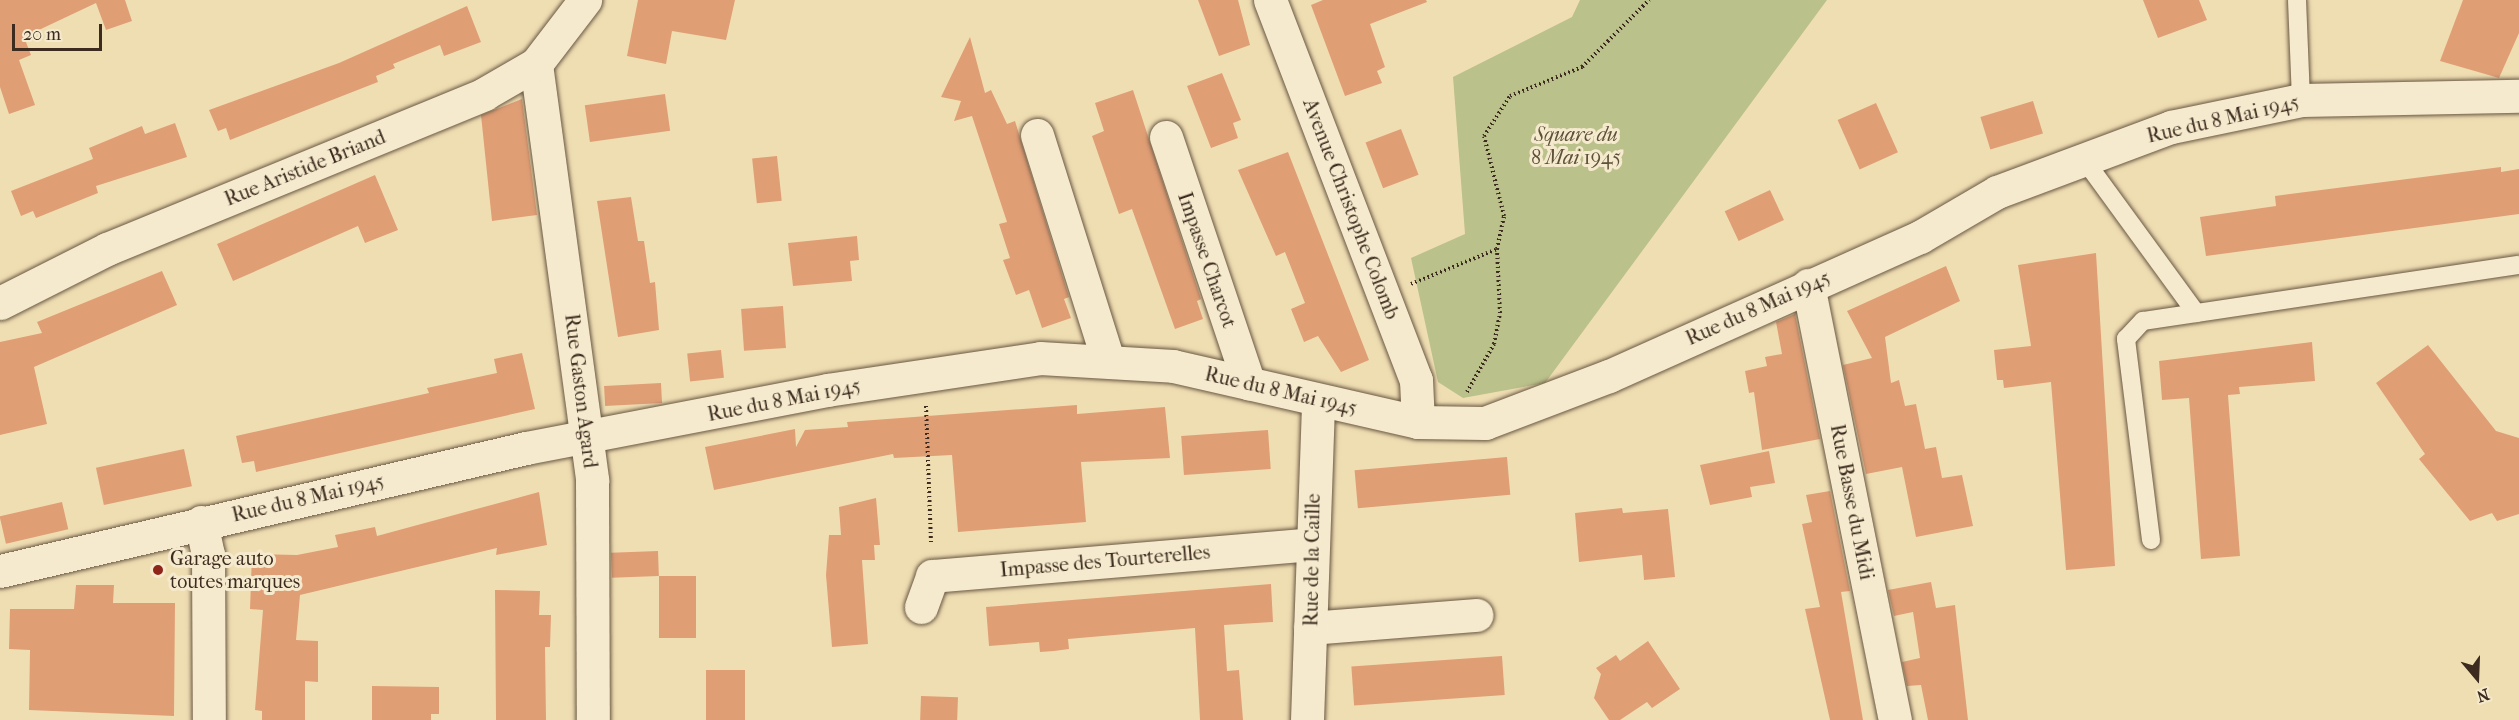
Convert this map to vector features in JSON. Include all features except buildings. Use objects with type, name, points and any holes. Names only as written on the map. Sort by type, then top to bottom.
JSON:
[{"type":"street","name":"Rue Aristide Briand","points":[[0,303],[107,249],[484,94],[536,64],[585,0]]},
{"type":"street","name":"Avenue Christophe Colomb","points":[[1270,0],[1416,380],[1418,422]]},
{"type":"street","name":"Rue Gaston Agard","points":[[536,64],[588,439],[593,720]]},
{"type":"street","name":"Rue du 8 Mai 1945","points":[[0,571],[201,522],[526,448],[588,439],[827,390],[926,377],[1040,358],[1108,360],[1173,366],[1318,401],[1418,422],[1485,423],[1609,376],[1808,285],[1920,237],[1997,192],[2171,127],[2301,100],[2519,96]]},
{"type":"street","points":[[1037,135],[1108,360]]},
{"type":"street","name":"Impasse Charcot","points":[[1166,137],[1249,383]]},
{"type":"street","name":"Rue Basse du Midi","points":[[1808,285],[1895,720]]},
{"type":"street","name":"Rue de la Caille","points":[[1307,720],[1311,544],[1318,401]]},
{"type":"street","points":[[201,522],[208,554],[209,720]]},
{"type":"street","name":"Impasse des Tourterelles","points":[[932,576],[1311,544]]},
{"type":"street","points":[[921,607],[932,576]]},
{"type":"street","points":[[1310,628],[1476,615]]},
{"type":"lane","points":[[2297,0],[2301,100]]},
{"type":"lane","points":[[2083,158],[2196,313]]},
{"type":"lane","points":[[2151,540],[2126,339],[2143,321],[2519,265]]},
{"type":"path","points":[[1463,398],[1494,344],[1500,313],[1497,249],[1504,216],[1484,136],[1510,96],[1582,67],[1649,0]]},
{"type":"path","points":[[1430,278],[1497,249]]},
{"type":"path","points":[[926,377],[932,576]]},
{"type":"green space","name":"Square du 8 Mai 1945","points":[[1580,0],[1827,0],[1545,383],[1463,398],[1438,382],[1411,258],[1465,234],[1453,77],[1572,17]]},
{"type":"place","name":"Garage auto toutes marques","points":[[158,570]]}]
